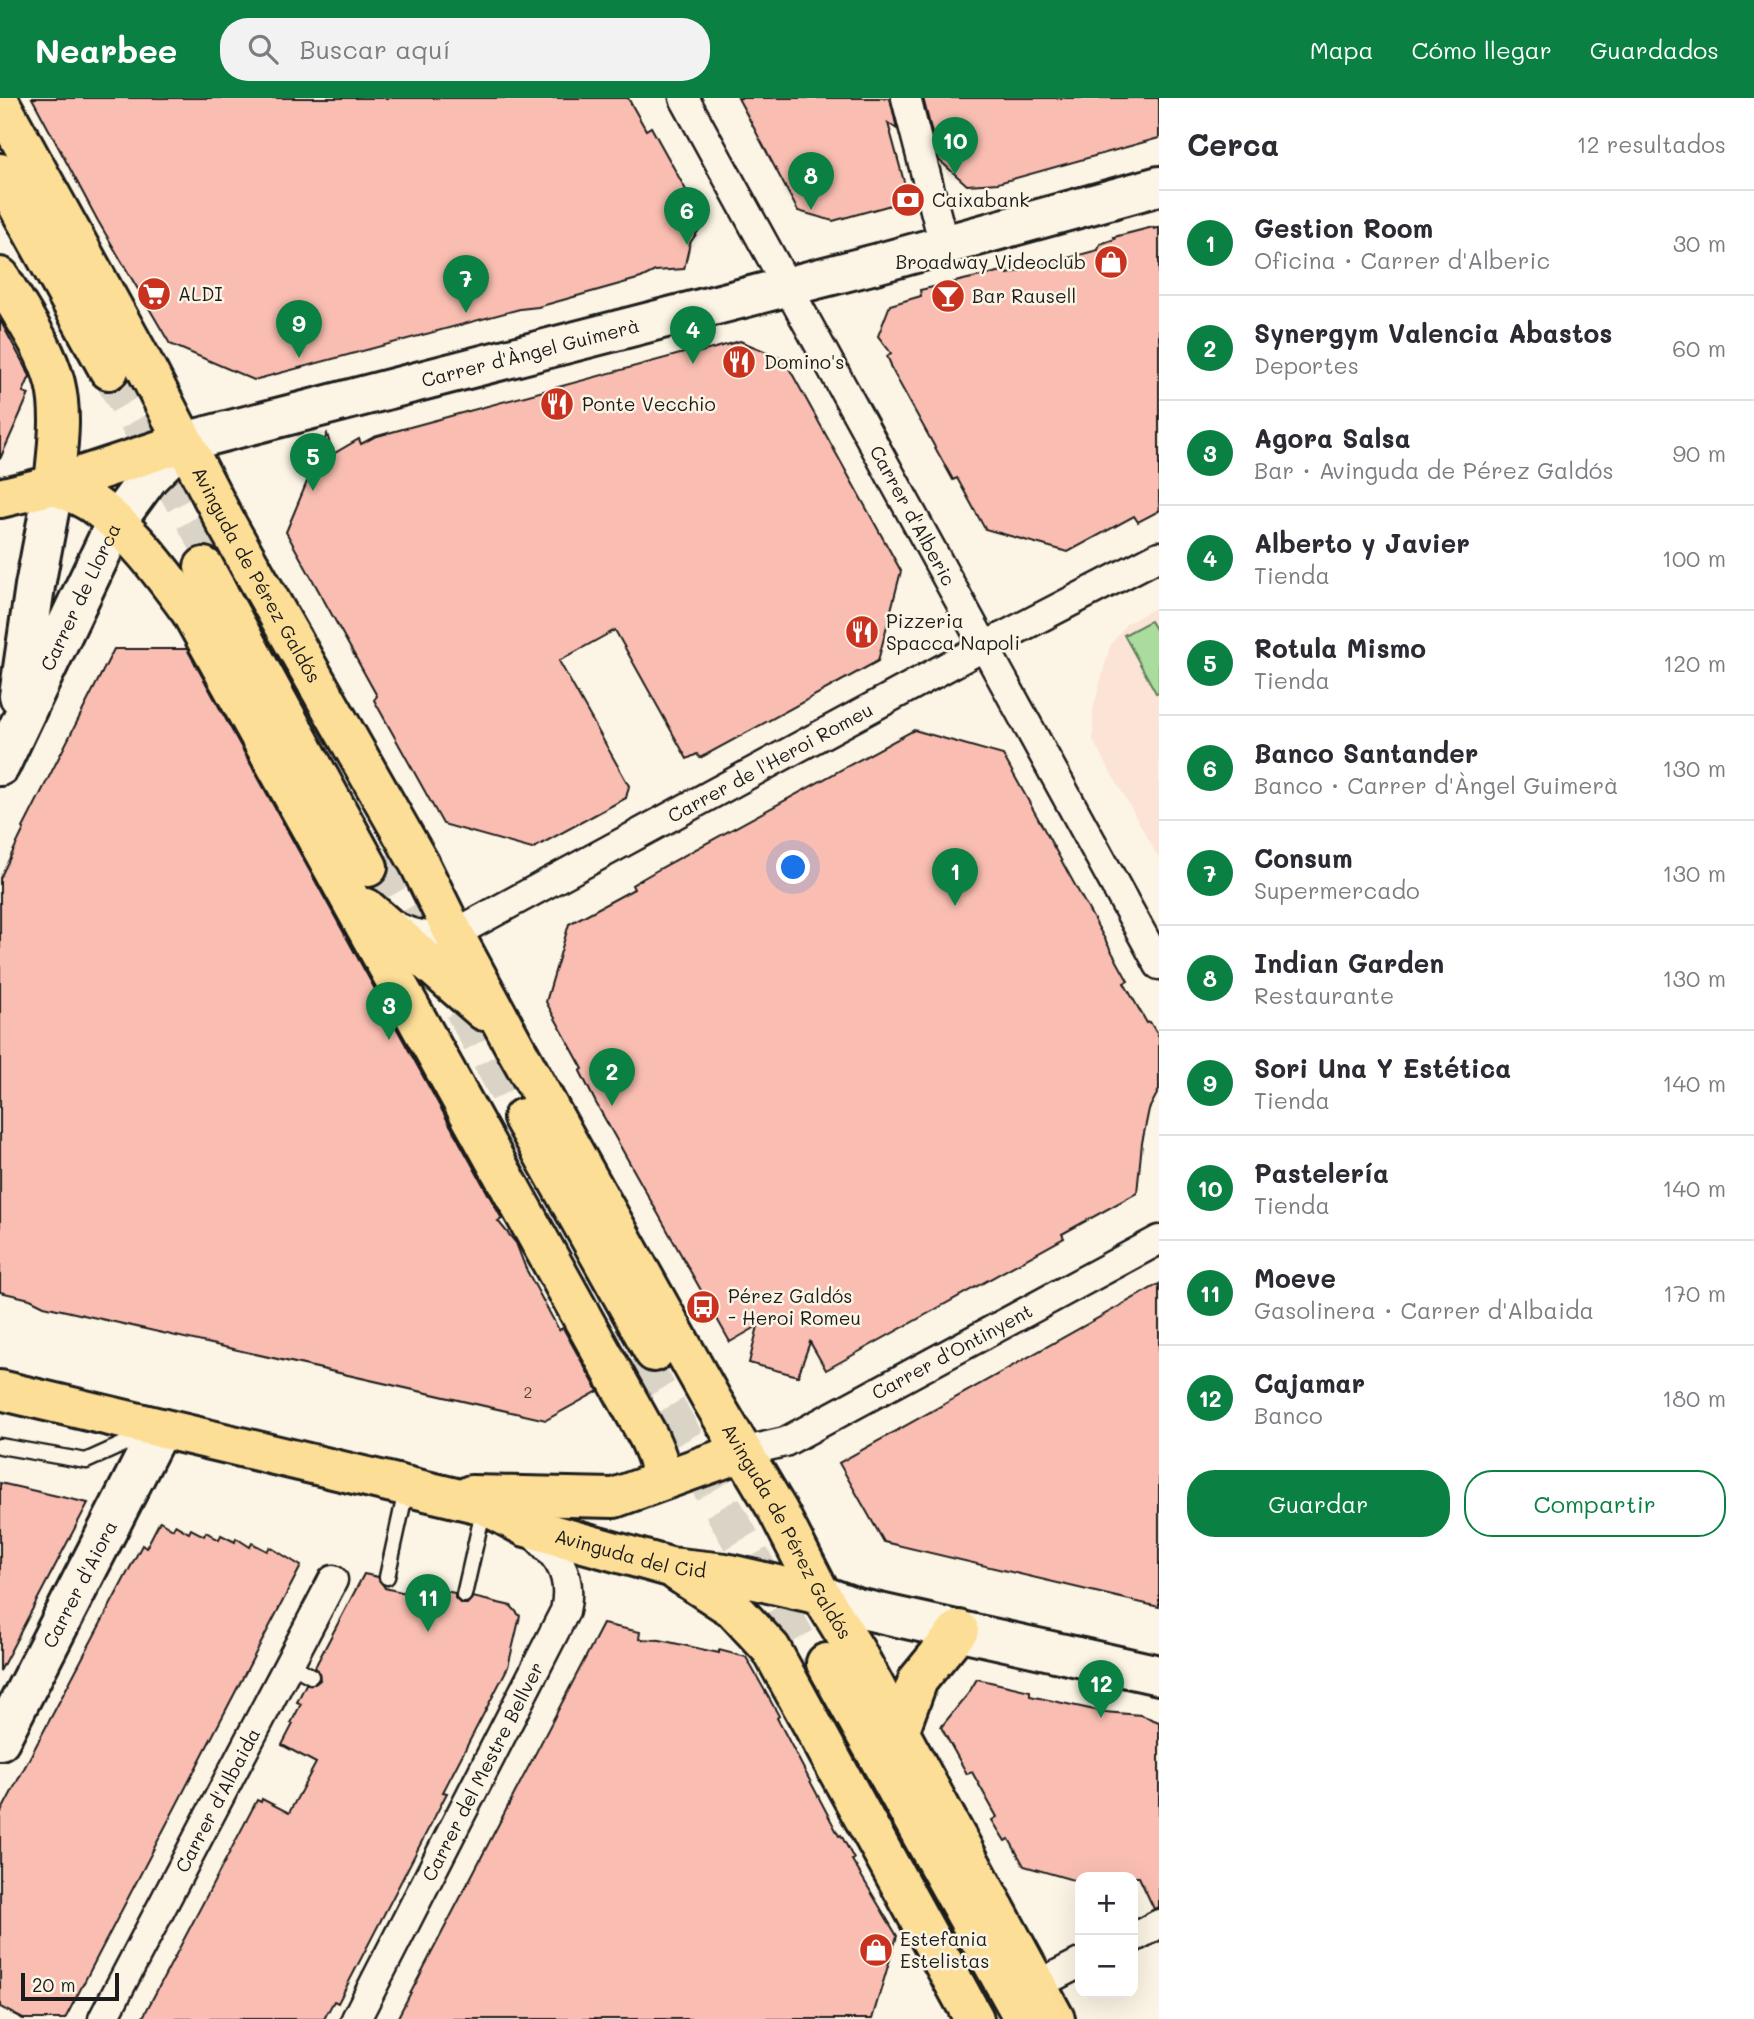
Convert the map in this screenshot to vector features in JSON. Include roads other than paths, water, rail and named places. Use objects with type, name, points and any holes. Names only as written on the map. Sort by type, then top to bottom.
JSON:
[{"type":"main road","name":"Avinguda de Pérez Galdós","points":[[0,103],[226,523],[419,863],[515,1047],[742,1452],[778,1511],[821,1595],[856,1652],[899,1732],[1030,2002]]},
{"type":"main road","points":[[0,173],[102,374],[0,206]]},
{"type":"main road","name":"Carrer d'Àngel Guimerà","points":[[184,442],[944,245],[1159,186]]},
{"type":"main road","points":[[0,277],[44,356],[55,382],[59,432],[54,485],[35,586],[18,702],[0,766]]},
{"type":"main road","points":[[0,498],[54,485],[184,442]]},
{"type":"main road","name":"Carrer de Llorca","points":[[0,766],[116,522],[149,477],[184,442]]},
{"type":"main road","name":"Avinguda de Pérez Galdós","points":[[54,485],[92,502],[116,522],[163,575],[191,612],[369,884],[515,1047]]},
{"type":"main road","name":"Avinguda de Pérez Galdós","points":[[210,563],[649,1438],[659,1460],[656,1481]]},
{"type":"main road","points":[[518,1121],[647,1355]]},
{"type":"main road","name":"Avinguda del Cid","points":[[6,1400],[64,1405],[445,1495],[485,1505],[526,1527],[670,1567],[725,1573],[821,1595]]},
{"type":"main road","name":"Carrer d'Aiora","points":[[0,1740],[160,1428]]},
{"type":"main road","name":"Avinguda del Cid","points":[[445,1495],[614,1498],[742,1452]]},
{"type":"main road","points":[[670,1567],[733,1608],[771,1649],[974,2019]]},
{"type":"main road","points":[[821,1595],[856,1608],[1159,1675]]},
{"type":"main road","points":[[899,1732],[918,1680],[959,1630]]},
{"type":"main road","name":"Avinguda de Pérez Galdós","points":[[1007,2019],[819,1666],[1030,2002],[1055,2019]]},
{"type":"street","name":"Carrer d'Alberic","points":[[684,98],[1159,965]]},
{"type":"street","points":[[906,98],[944,245]]},
{"type":"street","name":"Carrer de l'Heroi Romeu","points":[[369,884],[401,930],[439,938],[454,934],[985,646],[1159,556]]},
{"type":"street","name":"Carrer d'Ontinyent","points":[[742,1452],[785,1442],[1159,1240]]},
{"type":"street","name":"Carrer del Mestre Bellver","points":[[356,2019],[565,1612],[569,1595],[560,1563],[548,1547],[526,1527]]},
{"type":"street","name":"Carrer d'Albaida","points":[[103,2019],[300,1670],[333,1580]]},
{"type":"street","points":[[1138,1935],[1159,1924]]},
{"type":"street","points":[[1030,2002],[1075,1967]]},
{"type":"lane","points":[[0,1447],[86,1461],[160,1428]]},
{"type":"lane","points":[[387,1577],[407,1486]]},
{"type":"lane","points":[[464,1595],[485,1505]]},
{"type":"tunnel","points":[[109,370],[217,559]]},
{"type":"tunnel","points":[[381,858],[523,1118]]},
{"type":"tunnel","points":[[639,1358],[813,1669]]},
{"type":"place","name":"Pastelería","points":[[955,175]]},
{"type":"place","name":"Caixabank","points":[[908,200]]},
{"type":"place","name":"Indian Garden","points":[[811,210]]},
{"type":"place","name":"Banco Santander","points":[[687,245]]},
{"type":"place","name":"Broadway Videoclub","points":[[1111,262]]},
{"type":"place","name":"ALDI","points":[[154,294]]},
{"type":"place","name":"Bar Rausell","points":[[948,296]]},
{"type":"place","name":"Consum","points":[[466,313]]},
{"type":"place","name":"Sori Una Y Estética","points":[[299,358]]},
{"type":"place","name":"Domino's","points":[[739,362]]},
{"type":"place","name":"Alberto y Javier","points":[[693,364]]},
{"type":"place","name":"Ponte Vecchio","points":[[557,404]]},
{"type":"place","name":"Rotula Mismo","points":[[313,491]]},
{"type":"place","name":"Pizzeria Spacca Napoli","points":[[862,632]]},
{"type":"place","name":"Gestion Room","points":[[955,906]]},
{"type":"place","name":"Agora Salsa","points":[[389,1040]]},
{"type":"place","name":"Synergym Valencia Abastos","points":[[612,1106]]},
{"type":"place","name":"Pérez Galdós - Heroi Romeu","points":[[703,1307]]},
{"type":"place","name":"Moeve","points":[[428,1632]]},
{"type":"place","name":"Cajamar","points":[[1101,1718]]},
{"type":"place","name":"Estefania Estelistas","points":[[876,1950]]}]
